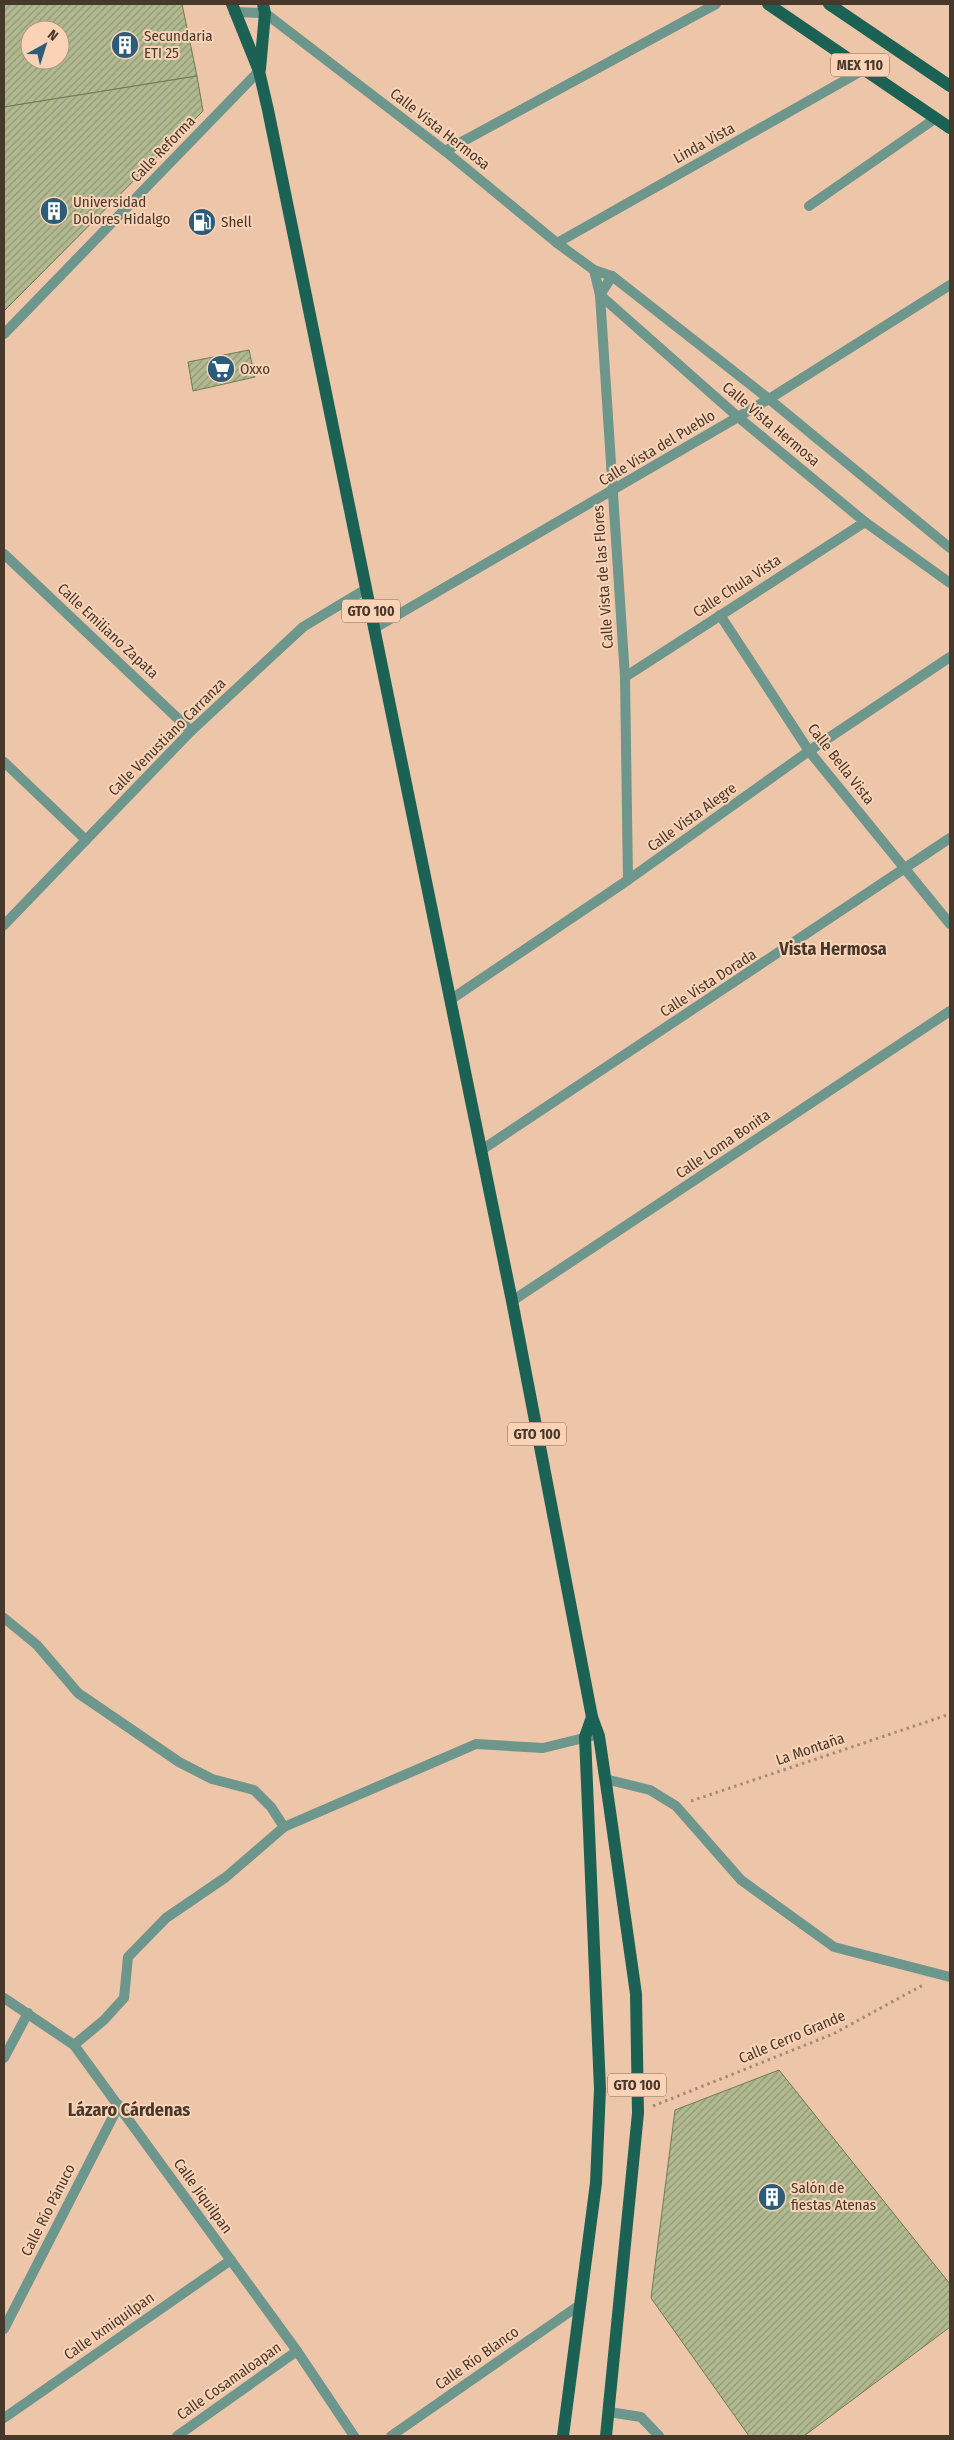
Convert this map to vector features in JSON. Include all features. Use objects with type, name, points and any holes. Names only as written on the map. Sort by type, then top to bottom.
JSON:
[{"type":"main road","name":"MEX 110","points":[[768,4],[950,128]]},
{"type":"main road","name":"MEX 110","points":[[829,4],[950,86]]},
{"type":"main road","name":"GTO 100","points":[[233,8],[259,71],[512,1301],[605,1779],[636,1994],[638,2113],[606,2436]]},
{"type":"main road","name":"GTO 100","points":[[259,71],[264,9]]},
{"type":"main road","name":"GTO 100","points":[[563,2436],[596,2183],[600,2089],[585,1737],[592,1717]]},
{"type":"street","points":[[445,151],[716,4]]},
{"type":"street","points":[[233,8],[264,9]]},
{"type":"street","name":"Calle Vista Hermosa","points":[[264,9],[445,151],[557,243],[594,270],[612,276],[769,399],[950,548]]},
{"type":"street","name":"Linda Vista","points":[[557,243],[865,69]]},
{"type":"street","name":"Calle Reforma","points":[[4,334],[259,71]]},
{"type":"street","points":[[809,206],[936,118]]},
{"type":"street","points":[[594,270],[600,295]]},
{"type":"street","points":[[600,295],[612,276]]},
{"type":"street","name":"Calle Vista del Pueblo","points":[[375,628],[612,492],[769,399],[950,285]]},
{"type":"street","name":"Calle Vista Hermosa","points":[[600,295],[738,417],[865,522],[950,583]]},
{"type":"street","name":"Calle Vista de las Flores","points":[[600,295],[625,677],[628,880]]},
{"type":"street","name":"Calle Chula Vista","points":[[625,677],[865,522]]},
{"type":"street","name":"Calle Emiliano Zapata","points":[[4,554],[191,730]]},
{"type":"street","name":"Calle Venustiano Carranza","points":[[4,925],[191,730],[303,627],[366,589]]},
{"type":"street","name":"Calle Bella Vista","points":[[720,614],[809,751],[950,924]]},
{"type":"street","name":"Calle Vista Alegre","points":[[450,1000],[628,880],[809,751],[950,657]]},
{"type":"street","points":[[4,762],[86,840]]},
{"type":"street","name":"Calle Vista Dorada","points":[[480,1151],[907,869],[950,838]]},
{"type":"street","name":"Calle Loma Bonita","points":[[512,1301],[950,1011]]},
{"type":"street","points":[[4,1618],[37,1645],[78,1693],[179,1762],[212,1778],[254,1790],[271,1807],[284,1826]]},
{"type":"street","points":[[74,2045],[104,2020],[124,1998],[128,1957],[166,1918],[226,1877],[284,1826],[476,1744],[544,1748],[585,1737],[598,1736]]},
{"type":"street","points":[[605,1779],[650,1790],[676,1806],[741,1880],[834,1947],[946,1976]]},
{"type":"street","name":"Calle Jiquilpan","points":[[4,1998],[74,2045],[119,2104],[297,2351],[354,2436]]},
{"type":"street","points":[[4,2058],[28,2013]]},
{"type":"street","name":"Calle Río Pánuco","points":[[4,2329],[119,2104]]},
{"type":"street","name":"Calle Ixmiquilpan","points":[[4,2418],[231,2260]]},
{"type":"street","name":"Calle Río Blanco","points":[[391,2436],[581,2304]]},
{"type":"street","name":"Calle Cosamaloapan","points":[[177,2436],[297,2351]]},
{"type":"street","points":[[608,2412],[641,2417],[659,2436]]},
{"type":"path","name":"La Montaña","points":[[676,1806],[950,1714]]},
{"type":"path","name":"Calle Cerro Grande","points":[[638,2113],[833,2034],[946,1976]]},
{"type":"building","name":"Secundaria ETI 25","points":[[4,4],[182,4],[197,76],[4,107]]},
{"type":"building","name":"Universidad Dolores Hidalgo","points":[[197,76],[203,111],[4,311],[4,107]]},
{"type":"building","name":"Oxxo","points":[[249,350],[255,377],[193,391],[188,362]]},
{"type":"building","name":"Salón de fiestas Atenas","points":[[779,2070],[950,2284],[950,2327],[804,2436],[749,2436],[651,2298],[675,2110]]},
{"type":"place","name":"Secundaria ETI 25","points":[[125,45]]},
{"type":"place","name":"Universidad Dolores Hidalgo","points":[[54,211]]},
{"type":"place","name":"Shell","points":[[202,222]]},
{"type":"place","name":"Oxxo","points":[[221,369]]},
{"type":"place","name":"Salón de fiestas Atenas","points":[[772,2197]]},
{"type":"district","name":"Vista Hermosa","points":[[833,949]]},
{"type":"district","name":"Lázaro Cárdenas","points":[[129,2110]]}]
